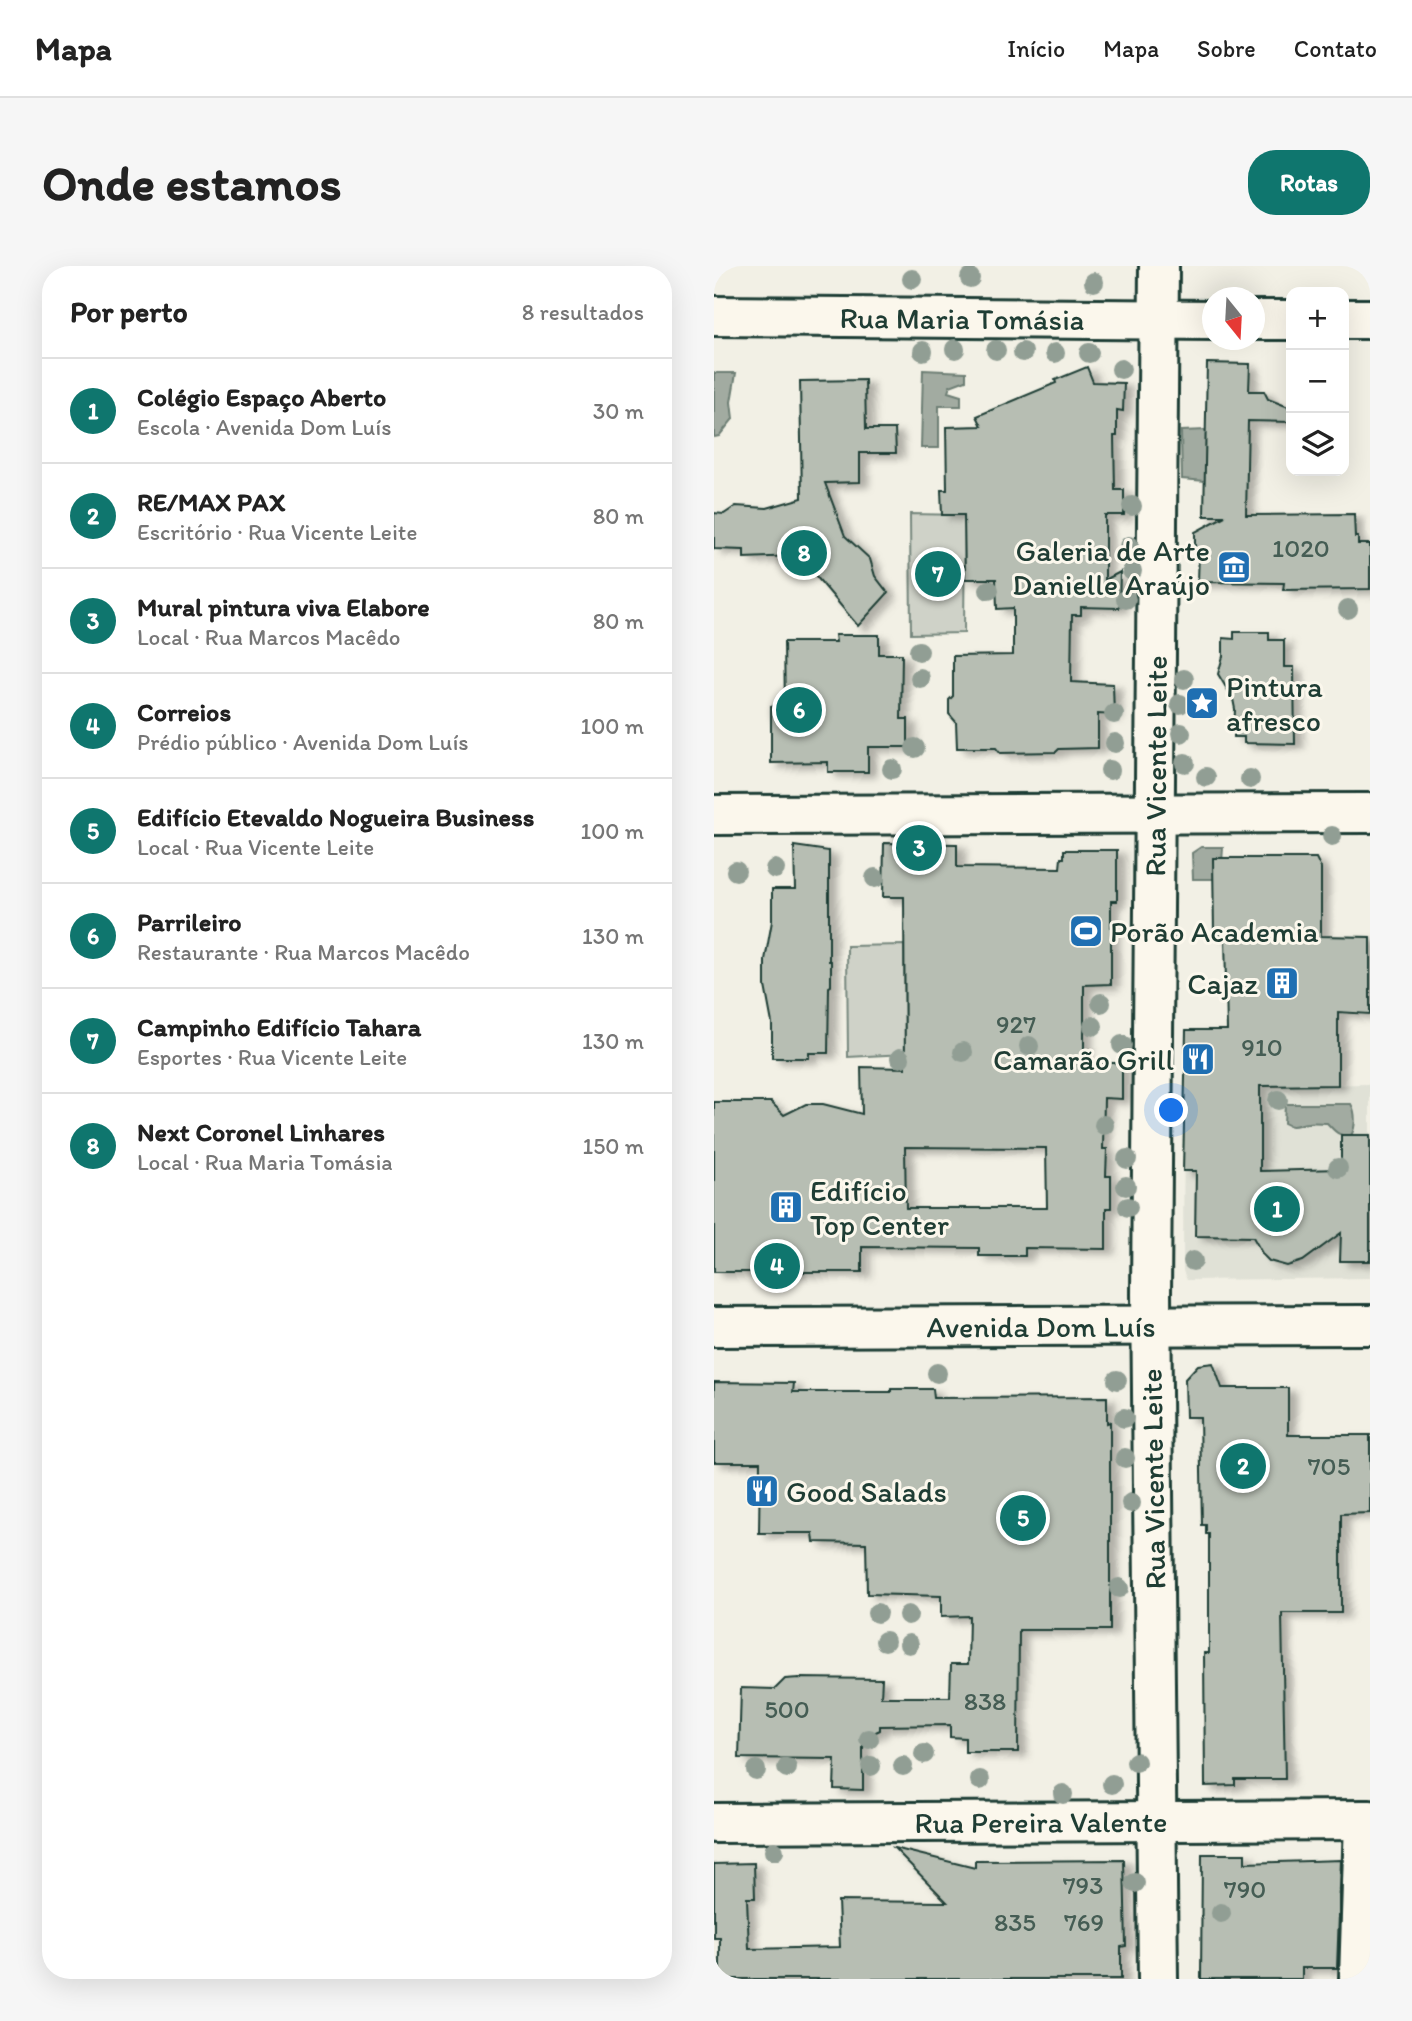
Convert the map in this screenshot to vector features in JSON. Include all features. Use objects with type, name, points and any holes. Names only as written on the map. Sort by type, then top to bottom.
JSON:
[{"type":"street","name":"Rua Vicente Leite","points":[[1158,1979],[1152,1325],[1159,266]]},
{"type":"street","name":"Rua Maria Tomásia","points":[[714,316],[1202,320]]},
{"type":"street","points":[[1349,319],[1370,319]]},
{"type":"street","points":[[1265,320],[1286,320]]},
{"type":"street","points":[[714,815],[1370,813]]},
{"type":"street","name":"Avenida Dom Luís","points":[[714,1327],[1370,1325]]},
{"type":"street","points":[[1359,1979],[1367,1820]]},
{"type":"street","name":"Rua Pereira Valente","points":[[714,1823],[1367,1820]]},
{"type":"shaded area","points":[[923,370],[966,372],[966,380],[950,386],[948,392],[961,396],[961,406],[939,406],[939,448],[921,448]]},
{"type":"shaded area","points":[[714,373],[736,373],[731,402],[733,419],[719,436],[714,437]]},
{"type":"shaded area","points":[[1206,430],[1205,481],[1182,479],[1181,431]]},
{"type":"shaded area","points":[[910,514],[965,515],[964,633],[911,634]]},
{"type":"shaded area","points":[[1201,847],[1223,847],[1221,879],[1193,879],[1192,853]]},
{"type":"shaded area","points":[[904,945],[905,1054],[848,1057],[847,946]]},
{"type":"shaded area","points":[[1370,1084],[1370,1278],[1187,1280],[1183,1271],[1184,1087]]},
{"type":"shaded area","points":[[1285,1104],[1351,1104],[1355,1115],[1353,1132],[1351,1135],[1340,1134],[1327,1123],[1287,1125],[1284,1123]]},
{"type":"building","points":[[1207,363],[1250,364],[1249,391],[1264,391],[1268,399],[1286,406],[1286,422],[1248,421],[1246,515],[1354,514],[1358,544],[1370,544],[1370,589],[1283,590],[1284,583],[1198,582],[1199,551],[1195,551],[1195,532],[1225,516],[1204,516]]},
{"type":"building","points":[[1087,367],[1093,382],[1124,383],[1123,411],[1117,410],[1117,436],[1114,436],[1115,490],[1124,490],[1124,515],[1105,515],[1105,580],[1120,572],[1119,608],[1081,607],[1081,615],[1072,615],[1071,682],[1113,684],[1114,715],[1098,714],[1098,748],[1000,753],[996,748],[957,748],[956,722],[949,714],[949,700],[953,696],[953,656],[1013,655],[1013,608],[997,609],[996,579],[965,579],[964,515],[942,515],[941,490],[947,490],[946,427],[982,426],[977,416]]},
{"type":"building","points":[[865,380],[866,429],[895,429],[896,453],[860,453],[860,482],[825,483],[845,536],[870,559],[875,576],[888,593],[858,626],[796,556],[744,558],[744,550],[714,549],[714,513],[724,514],[736,506],[767,508],[802,498],[800,381]]},
{"type":"building","points":[[1234,632],[1269,632],[1269,640],[1284,640],[1284,667],[1294,667],[1295,744],[1244,743],[1244,737],[1234,737],[1233,699],[1218,674],[1223,656],[1223,638],[1234,639]]},
{"type":"building","points":[[835,635],[879,635],[879,654],[902,654],[901,719],[908,719],[908,747],[868,747],[868,772],[828,772],[828,762],[771,763],[771,706],[785,705],[784,642],[836,642]]},
{"type":"building","points":[[884,843],[957,844],[957,867],[1060,868],[1064,850],[1117,850],[1117,901],[1111,901],[1111,984],[1084,985],[1084,1063],[1122,1063],[1122,1099],[1104,1098],[1103,1149],[1107,1149],[1106,1176],[1111,1176],[1111,1208],[1106,1208],[1106,1249],[1025,1248],[1025,1256],[979,1256],[979,1248],[862,1247],[862,1272],[714,1272],[714,1102],[771,1102],[784,1115],[806,1104],[823,1104],[862,1114],[861,1067],[905,1068],[904,897],[883,897]],"holes":[[[905,1147],[1046,1148],[1047,1208],[906,1208]]]},
{"type":"building","points":[[794,846],[829,851],[831,986],[828,1053],[809,1053],[809,1058],[772,1058],[772,1023],[765,986],[765,960],[772,921],[772,889],[795,889]]},
{"type":"building","points":[[1213,858],[1316,858],[1321,868],[1321,936],[1370,937],[1370,1014],[1338,1012],[1338,1085],[1260,1086],[1260,1171],[1341,1169],[1341,1135],[1370,1135],[1370,1261],[1340,1261],[1341,1233],[1303,1261],[1287,1266],[1269,1261],[1253,1237],[1195,1236],[1196,1171],[1183,1171],[1186,1030],[1227,1030],[1225,937],[1214,934]]},
{"type":"building","points":[[1213,1363],[1222,1388],[1288,1388],[1288,1435],[1370,1435],[1370,1513],[1341,1514],[1341,1613],[1282,1613],[1285,1779],[1235,1779],[1235,1785],[1205,1786],[1204,1653],[1209,1653],[1209,1534],[1206,1534],[1206,1525],[1202,1525],[1200,1417],[1186,1417],[1185,1379],[1198,1365]]},
{"type":"building","points":[[714,1382],[794,1383],[793,1392],[933,1389],[934,1398],[1107,1397],[1107,1423],[1110,1422],[1110,1630],[1019,1630],[1018,1752],[965,1752],[965,1738],[950,1737],[950,1725],[880,1726],[880,1730],[863,1738],[863,1790],[834,1789],[835,1759],[739,1758],[741,1688],[775,1689],[785,1679],[799,1678],[882,1679],[881,1697],[950,1697],[951,1664],[968,1664],[969,1616],[941,1617],[941,1596],[867,1594],[866,1543],[814,1542],[813,1533],[759,1533],[760,1462],[714,1462]]},
{"type":"building","points":[[894,1848],[975,1868],[975,1861],[1124,1860],[1126,1946],[1121,1947],[1121,1979],[720,1979],[720,1938],[714,1938],[714,1864],[754,1863],[755,1898],[747,1898],[749,1949],[840,1947],[838,1901],[947,1902]]},
{"type":"building","points":[[1202,1854],[1245,1854],[1245,1863],[1341,1860],[1337,1968],[1302,1968],[1302,1979],[1201,1979]]},
{"type":"place","name":"Next Coronel Linhares","points":[[804,553]]},
{"type":"place","name":"Galeria de Arte Danielle Araújo","points":[[1234,567]]},
{"type":"place","name":"Campinho Edifício Tahara","points":[[938,574]]},
{"type":"place","name":"Pintura afresco","points":[[1202,703]]},
{"type":"place","name":"Parrileiro","points":[[799,710]]},
{"type":"place","name":"Mural pintura viva Elabore","points":[[919,848]]},
{"type":"place","name":"Porão Academia","points":[[1086,931]]},
{"type":"place","name":"Cajaz","points":[[1282,983]]},
{"type":"place","name":"Camarão Grill","points":[[1198,1059]]},
{"type":"place","name":"Edifício Top Center","points":[[786,1207]]},
{"type":"place","name":"Colégio Espaço Aberto","points":[[1277,1209]]},
{"type":"place","name":"Correios","points":[[777,1266]]},
{"type":"place","name":"RE/MAX PAX","points":[[1243,1466]]},
{"type":"place","name":"Good Salads","points":[[762,1491]]},
{"type":"place","name":"Edifício Etevaldo Nogueira Business","points":[[1023,1518]]}]
